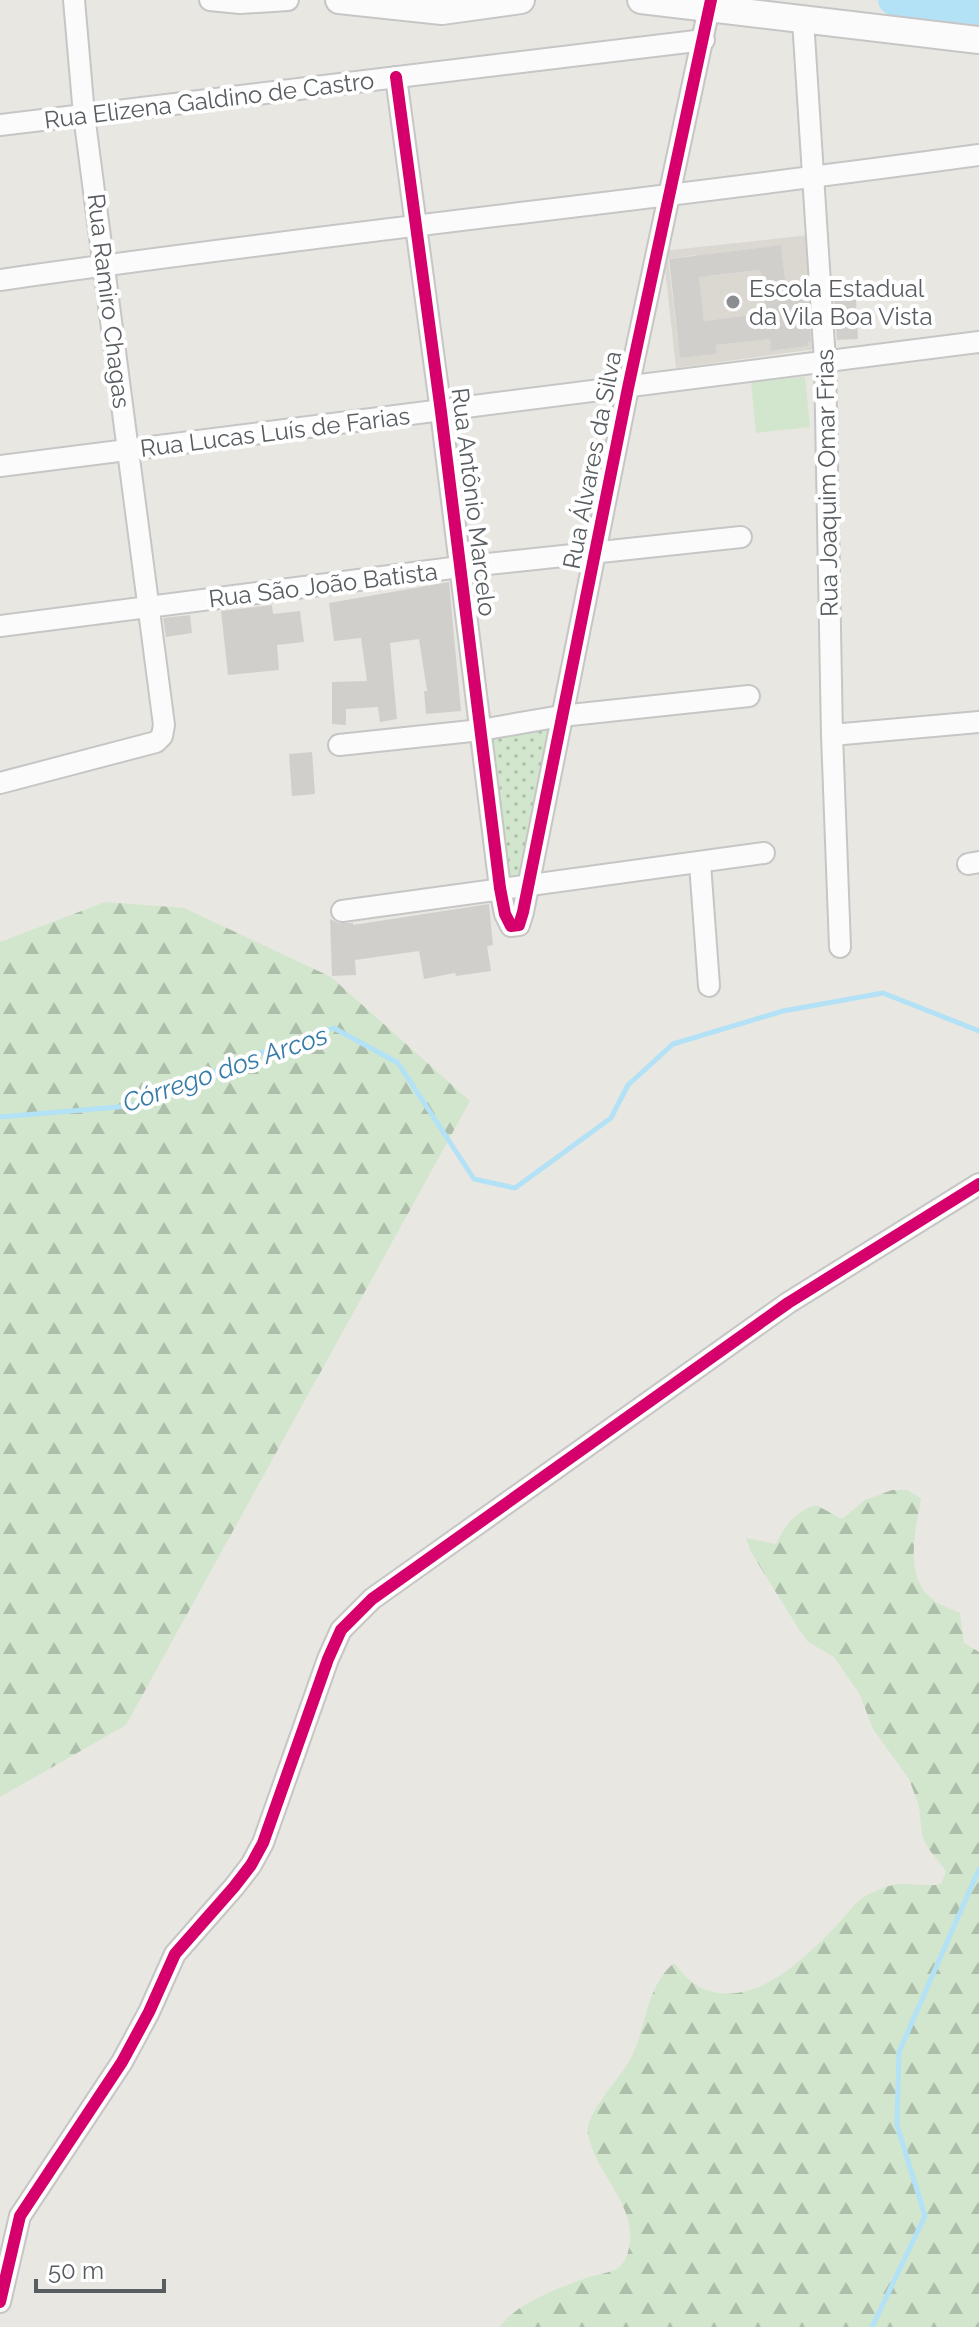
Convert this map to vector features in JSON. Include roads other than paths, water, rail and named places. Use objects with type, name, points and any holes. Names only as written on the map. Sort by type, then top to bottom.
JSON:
[{"type":"street","name":"Rua Ramiro Chagas","points":[[0,783],[156,742],[162,736],[164,725],[84,115],[74,0]]},
{"type":"street","points":[[210,0],[240,3],[288,0]]},
{"type":"street","points":[[342,0],[442,11],[521,0]]},
{"type":"street","points":[[641,0],[710,4],[803,20],[979,40]]},
{"type":"street","name":"Rua Álvares da Silva","points":[[515,927],[520,922],[528,885],[628,388],[710,4]]},
{"type":"street","name":"Rua Joaquim Omar Frias","points":[[803,20],[825,361],[832,735],[840,947]]},
{"type":"street","name":"Rua Elizena Galdino de Castro","points":[[0,125],[704,40]]},
{"type":"street","name":"Rua Antônio Marcelo","points":[[396,77],[500,888],[505,914],[511,926],[515,927]]},
{"type":"street","points":[[0,280],[979,155]]},
{"type":"street","name":"Rua Lucas Luís de Farias","points":[[0,466],[979,342]]},
{"type":"street","name":"Rua São João Batista","points":[[0,626],[460,567],[741,537]]},
{"type":"street","points":[[339,745],[481,730],[561,716],[749,696]]},
{"type":"street","points":[[832,735],[979,722]]},
{"type":"street","points":[[342,911],[764,853]]},
{"type":"street","points":[[700,864],[709,986]]},
{"type":"street","points":[[0,2302],[20,2216],[122,2062],[175,1954],[251,1865],[263,1843],[341,1630],[372,1599],[788,1303],[979,1184]]},
{"type":"waterway","points":[[893,0],[979,10]]},
{"type":"waterway","name":"Córrego dos Arcos","points":[[0,1117],[130,1106],[251,1056],[334,1028],[398,1063],[474,1179],[515,1188],[611,1118],[628,1085],[673,1044],[783,1011],[883,993],[979,1031]]},
{"type":"waterway","points":[[872,2327],[925,2216],[897,2125],[899,2052],[979,1869]]},
{"type":"place","name":"Escola Estadual da Vila Boa Vista","points":[[733,302]]}]
